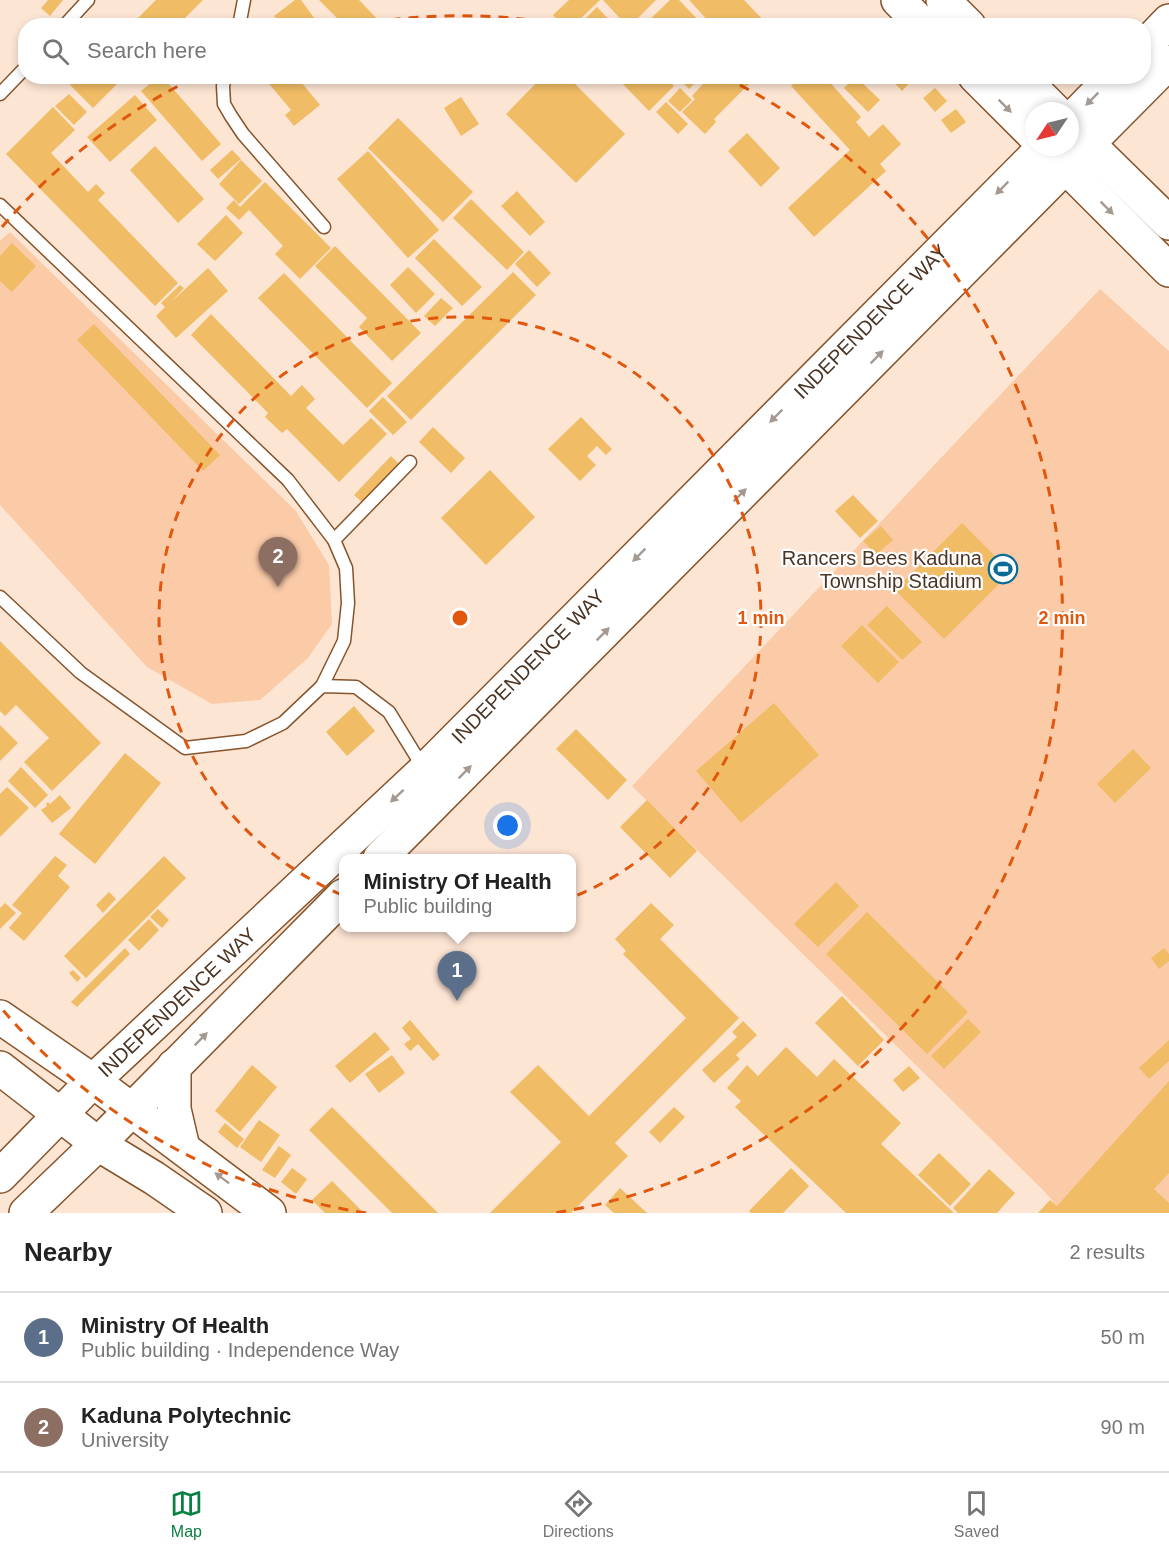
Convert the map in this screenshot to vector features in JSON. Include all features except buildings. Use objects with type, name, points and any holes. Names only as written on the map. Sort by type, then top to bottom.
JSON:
[{"type":"main road","points":[[898,0],[916,18]]},
{"type":"main road","points":[[943,0],[961,18]]},
{"type":"main road","points":[[1151,39],[1169,21]]},
{"type":"main road","name":"INDEPENDENCE WAY","points":[[1151,75],[1169,62]]},
{"type":"main road","points":[[983,84],[1025,126]]},
{"type":"main road","points":[[1028,84],[1046,102]]},
{"type":"main road","name":"INDEPENDENCE WAY","points":[[1079,126],[1108,84]]},
{"type":"main road","name":"INDEPENDENCE WAY","points":[[1079,128],[1139,84]]},
{"type":"main road","points":[[1079,133],[1169,223]]},
{"type":"main road","name":"INDEPENDENCE WAY","points":[[9,1167],[93,1081],[425,770],[1049,156]]},
{"type":"main road","name":"INDEPENDENCE WAY","points":[[384,854],[1049,156]]},
{"type":"main road","points":[[1055,156],[1169,270]]},
{"type":"main road","name":"INDEPENDENCE WAY","points":[[26,1213],[99,1144],[339,900]]},
{"type":"main road","points":[[0,1017],[93,1081],[269,1213]]},
{"type":"main road","points":[[53,1053],[72,1057],[98,1057],[138,1040]]},
{"type":"main road","points":[[174,1066],[174,1109],[183,1148]]},
{"type":"main road","points":[[4,1071],[99,1144],[205,1213]]},
{"type":"main road","points":[[4,1071],[26,1108],[28,1134],[9,1167]]},
{"type":"main road","points":[[50,1190],[91,1176],[125,1173],[154,1178]]},
{"type":"lane","points":[[71,18],[88,0]]},
{"type":"lane","points":[[241,18],[244,0]]},
{"type":"lane","points":[[0,94],[18,75]]},
{"type":"lane","points":[[223,84],[224,104],[243,134],[324,226]]},
{"type":"lane","points":[[0,205],[288,480],[334,540],[346,568],[348,603],[344,641],[322,686],[283,723],[246,741],[185,748],[81,674],[0,597]]},
{"type":"lane","points":[[334,540],[410,462]]},
{"type":"lane","points":[[322,686],[356,687],[389,711],[425,770]]},
{"type":"shaded area","points":[[10,232],[296,511],[329,565],[332,624],[308,658],[260,700],[212,704],[147,667],[0,505],[0,241]]},
{"type":"shaded area","name":"Rancers Bees Kaduna Township Stadium","points":[[1100,289],[1169,351],[1169,1213],[1063,1213],[1044,1191],[632,786]]},
{"type":"place","name":"Rancers Bees Kaduna Township Stadium","points":[[1003,569]]},
{"type":"place","name":"Kaduna Polytechnic","points":[[278,587]]},
{"type":"place","name":"Ministry Of Health","points":[[457,1001]]}]
